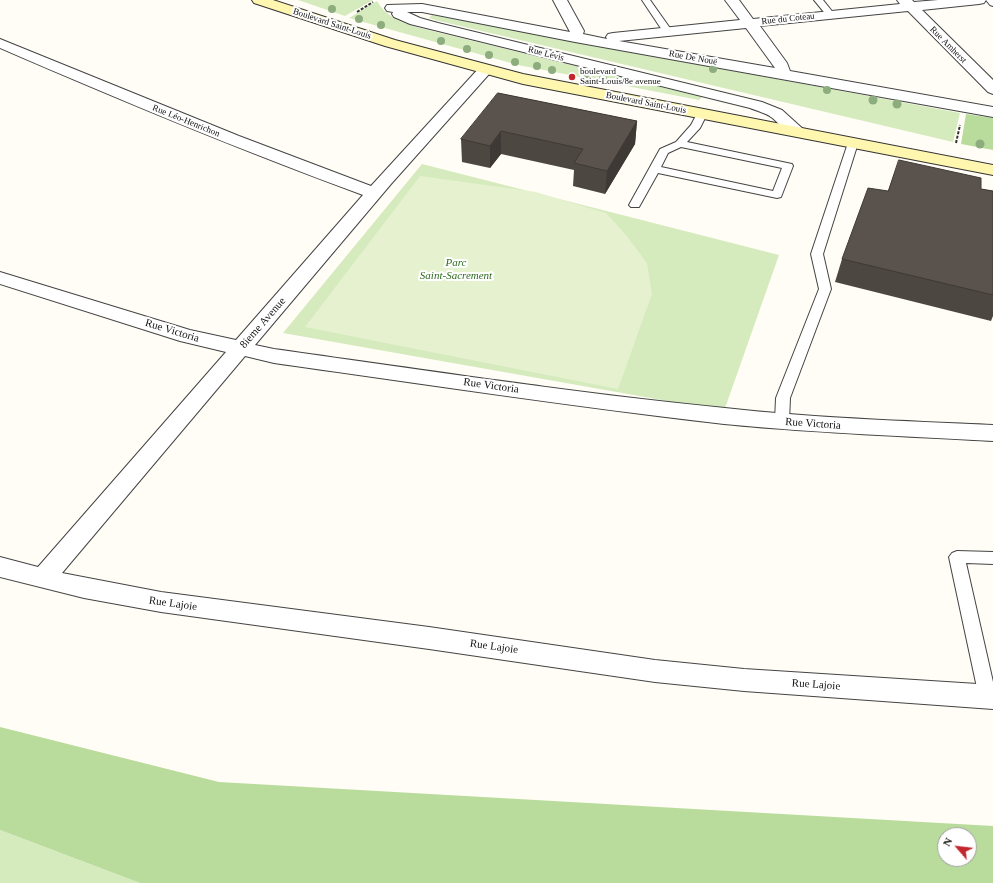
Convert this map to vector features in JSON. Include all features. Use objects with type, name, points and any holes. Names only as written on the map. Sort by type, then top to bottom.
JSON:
[{"type":"street","name":"Boulevard Saint-Louis","points":[[259,0],[378,39],[485,70],[550,85],[993,170]]},
{"type":"street","points":[[560,0],[577,31],[575,38]]},
{"type":"street","points":[[732,0],[782,66],[782,74]]},
{"type":"street","name":"Rue du Coteau","points":[[599,42],[614,37],[831,15],[907,3],[978,0]]},
{"type":"street","name":"Rue Amherst","points":[[907,3],[993,89]]},
{"type":"street","name":"Rue De Nouë","points":[[390,4],[422,8],[575,38],[993,112]]},
{"type":"street","name":"Rue Lévis","points":[[390,4],[402,15],[434,26],[756,104],[779,116],[797,132]]},
{"type":"street","name":"Rue Léo-Henrichon","points":[[0,43],[87,81],[283,160],[374,193]]},
{"type":"street","name":"8ieme Avenue","points":[[43,578],[374,193],[485,70]]},
{"type":"street","name":"Rue Victoria","points":[[0,278],[187,336],[274,356],[596,401],[782,421],[993,433]]},
{"type":"street","name":"Rue Lajoie","points":[[0,567],[117,595],[655,671],[744,680],[991,697]]},
{"type":"lane","points":[[646,0],[667,32]]},
{"type":"lane","points":[[818,0],[831,15]]},
{"type":"lane","points":[[990,0],[993,3]]},
{"type":"lane","points":[[635,205],[664,151],[680,144],[696,126],[702,114]]},
{"type":"lane","points":[[782,421],[783,398],[825,289],[818,254],[854,143]]},
{"type":"lane","points":[[655,169],[777,196],[788,166],[680,144]]},
{"type":"lane","points":[[991,697],[957,557],[993,558]]},
{"type":"path","points":[[357,11],[373,2]]},
{"type":"path","points":[[956,142],[960,128]]},
{"type":"green space","points":[[298,0],[373,0],[345,16]]},
{"type":"green space","points":[[377,1],[384,11],[399,21],[416,27],[702,97],[699,100],[518,65],[349,18]]},
{"type":"green space","points":[[432,15],[960,113],[953,142],[429,18]]},
{"type":"green space","points":[[966,114],[993,118],[993,150],[961,144]]},
{"type":"green space","name":"Parc Saint-Sacrement","points":[[422,164],[779,255],[724,411],[283,333]]},
{"type":"green space","name":"Parc Saint-Sacrement","points":[[420,176],[536,192],[606,213],[626,235],[647,263],[652,294],[618,389],[305,327]]},
{"type":"green space","points":[[0,727],[219,782],[993,826],[993,883],[140,883],[0,830]]},
{"type":"green space","points":[[0,830],[140,883],[0,883]]},
{"type":"building","points":[[498,93],[637,121],[607,171],[574,163],[583,149],[501,131],[490,146],[461,139]]},
{"type":"building","points":[[899,160],[981,178],[981,189],[993,191],[993,295],[842,259],[868,188],[888,191]]},
{"type":"place","name":"boulevard Saint-Louis/8e avenue","points":[[572,77]]}]
